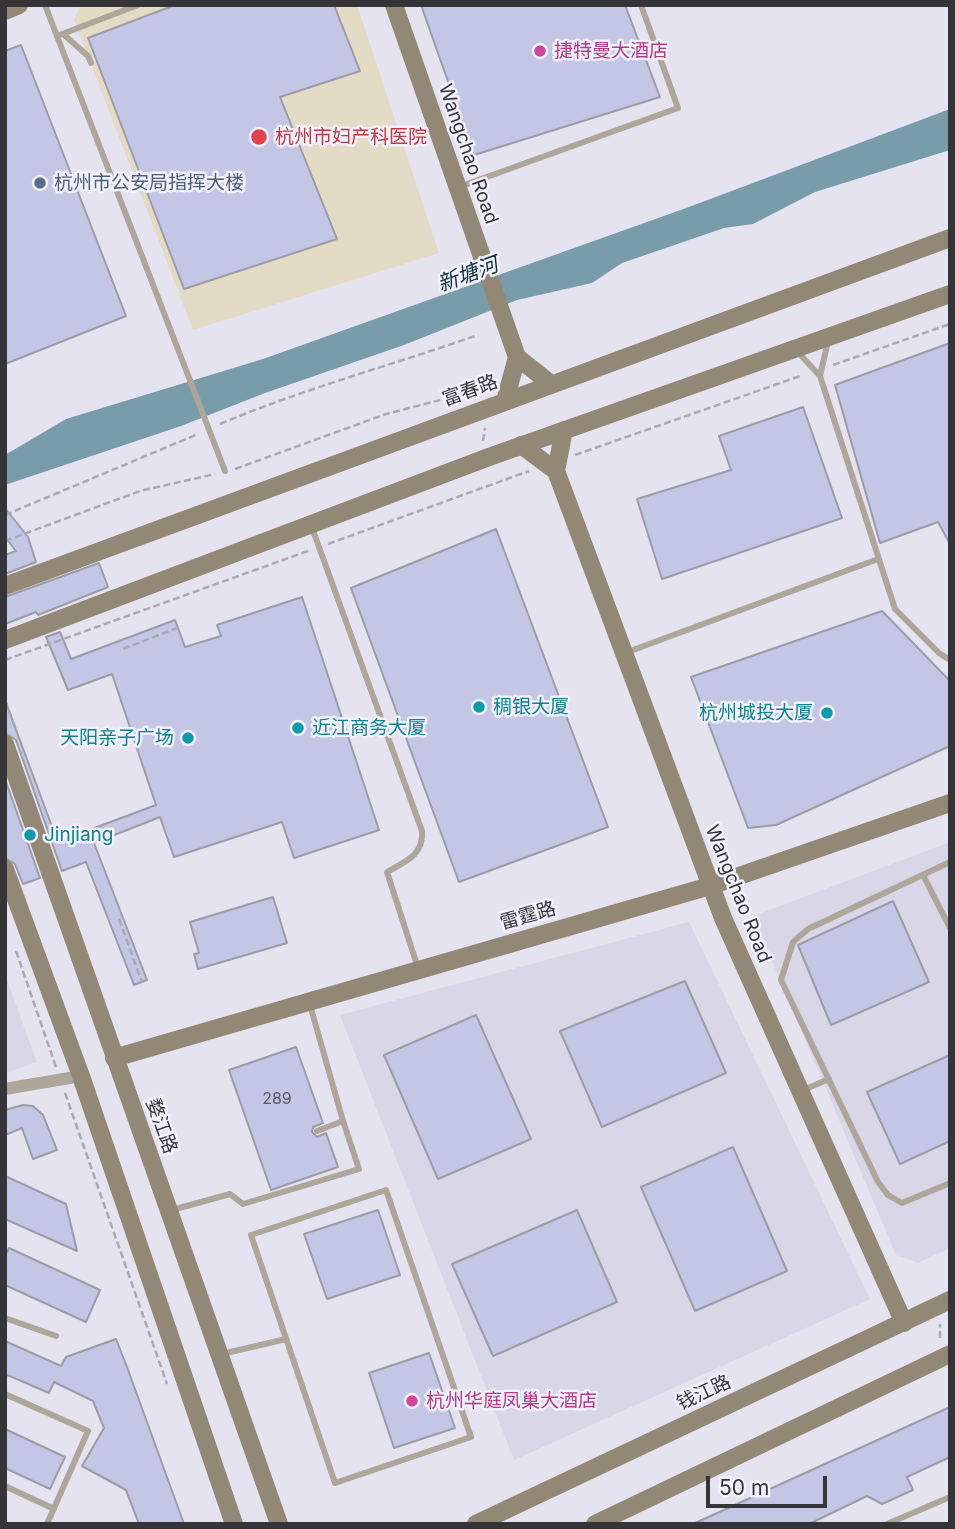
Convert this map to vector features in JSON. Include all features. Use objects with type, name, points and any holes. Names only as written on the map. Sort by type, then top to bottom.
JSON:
[{"type":"street","points":[[5,10],[19,5]]},
{"type":"street","name":"Wangchao Road","points":[[394,5],[514,349]]},
{"type":"street","name":"富春路","points":[[5,586],[950,238]]},
{"type":"street","points":[[5,640],[310,523],[564,430],[950,294]]},
{"type":"street","points":[[514,349],[551,384]]},
{"type":"street","points":[[505,401],[514,349]]},
{"type":"street","points":[[521,446],[556,471],[564,430]]},
{"type":"street","name":"Wangchao Road","points":[[556,471],[710,886],[904,1323]]},
{"type":"street","name":"婺江路","points":[[5,744],[114,1058],[222,1354],[279,1524]]},
{"type":"street","name":"雷霆路","points":[[114,1058],[710,886],[950,803]]},
{"type":"street","points":[[5,869],[81,1076],[234,1524]]},
{"type":"street","points":[[5,1089],[81,1076]]},
{"type":"street","name":"钱江路","points":[[476,1524],[950,1300]]},
{"type":"street","points":[[595,1524],[950,1354]]},
{"type":"lane","points":[[45,5],[60,34],[225,471]]},
{"type":"lane","points":[[60,34],[138,5]]},
{"type":"lane","points":[[458,187],[678,108],[641,5]]},
{"type":"lane","points":[[60,34],[88,56],[91,63]]},
{"type":"lane","points":[[820,376],[829,336]]},
{"type":"lane","points":[[795,348],[820,376],[895,609],[939,653],[950,660]]},
{"type":"lane","points":[[310,523],[422,831],[423,843],[414,857],[387,872],[418,970]]},
{"type":"lane","points":[[623,654],[878,559]]},
{"type":"lane","points":[[950,862],[808,929],[793,942],[781,980],[878,1182],[888,1195],[902,1203],[950,1183]]},
{"type":"lane","points":[[923,875],[950,928]]},
{"type":"lane","points":[[170,1211],[230,1194],[243,1204],[359,1169],[309,1002]]},
{"type":"lane","points":[[800,1091],[829,1079]]},
{"type":"lane","points":[[317,1131],[343,1121]]},
{"type":"lane","points":[[386,1190],[471,1437],[335,1483],[286,1339],[251,1235],[386,1190]]},
{"type":"lane","points":[[5,1318],[56,1336]]},
{"type":"lane","points":[[222,1354],[286,1339]]},
{"type":"lane","points":[[5,1395],[88,1431],[47,1524]]},
{"type":"lane","points":[[5,1486],[54,1508]]},
{"type":"lane","points":[[887,1524],[950,1497]]},
{"type":"path","points":[[832,365],[950,324]]},
{"type":"path","points":[[5,514],[291,394],[374,371],[475,336]]},
{"type":"path","points":[[570,457],[806,374]]},
{"type":"path","points":[[5,541],[140,491],[225,471],[386,415],[471,392]]},
{"type":"path","points":[[483,442],[486,423]]},
{"type":"path","points":[[5,660],[530,471]]},
{"type":"path","points":[[123,649],[182,626]]},
{"type":"path","points":[[120,919],[142,982]]},
{"type":"path","points":[[15,948],[171,1395]]},
{"type":"path","points":[[940,1322],[940,1338]]},
{"type":"shaded area","name":"杭州市妇产科医院","points":[[81,5],[357,5],[439,253],[193,330],[74,20]]},
{"type":"shaded area","points":[[950,842],[950,1248],[918,1263],[896,1255],[753,916]]},
{"type":"shaded area","points":[[689,922],[870,1299],[514,1460],[340,1015]]},
{"type":"shaded area","points":[[5,975],[37,1062],[5,1073]]},
{"type":"water","points":[[950,109],[950,150],[815,192],[753,224],[724,228],[622,263],[592,283],[517,300],[404,345],[265,393],[181,426],[5,485],[5,455],[66,419],[263,359],[689,207]]},
{"type":"building","name":"杭州市妇产科医院","points":[[175,5],[334,5],[360,71],[280,97],[337,239],[184,289],[88,38]]},
{"type":"building","name":"捷特曼大酒店","points":[[421,5],[625,5],[660,97],[474,155]]},
{"type":"building","name":"杭州市公安局指挥大楼","points":[[21,45],[126,316],[5,364],[5,51]]},
{"type":"building","points":[[950,343],[950,544],[938,522],[880,543],[835,385]]},
{"type":"building","points":[[803,407],[842,518],[662,579],[637,499],[731,470],[719,436]]},
{"type":"building","points":[[5,508],[28,537],[36,562],[5,574],[5,555],[16,551],[5,537]]},
{"type":"building","name":"稠银大厦","points":[[496,529],[608,827],[459,882],[351,588]]},
{"type":"building","points":[[99,563],[108,587],[38,615],[36,612],[5,624],[5,597]]},
{"type":"building","points":[[302,597],[379,830],[294,858],[282,822],[174,857],[160,817],[94,843],[147,980],[134,985],[86,862],[62,871],[16,740],[5,733],[5,700],[57,840],[89,830],[156,805],[112,674],[68,690],[46,637],[60,632],[71,659],[175,620],[185,647],[221,636],[217,625]]},
{"type":"building","name":"杭州城投大厦","points":[[882,611],[950,681],[950,746],[776,825],[748,828],[691,677]]},
{"type":"building","points":[[5,779],[40,878],[23,884],[15,864],[5,858]]},
{"type":"building","points":[[273,897],[287,943],[198,969],[194,954],[199,953],[190,922]]},
{"type":"building","points":[[893,901],[929,982],[831,1025],[798,945]]},
{"type":"building","points":[[685,981],[726,1073],[602,1127],[560,1031]]},
{"type":"building","points":[[476,1015],[531,1139],[438,1179],[384,1055]]},
{"type":"building","points":[[296,1047],[323,1123],[313,1127],[312,1132],[317,1137],[326,1133],[338,1167],[271,1190],[229,1070]]},
{"type":"building","points":[[950,1055],[950,1141],[900,1164],[867,1092]]},
{"type":"building","points":[[23,1105],[33,1106],[43,1115],[57,1150],[33,1159],[22,1128],[5,1135],[5,1110]]},
{"type":"building","points":[[733,1147],[787,1271],[695,1311],[641,1187]]},
{"type":"building","points":[[5,1176],[66,1204],[77,1251],[5,1219]]},
{"type":"building","points":[[378,1210],[400,1275],[327,1299],[304,1234]]},
{"type":"building","points":[[577,1210],[617,1302],[493,1356],[452,1264]]},
{"type":"building","points":[[9,1248],[100,1290],[86,1322],[5,1285],[5,1256]]},
{"type":"building","points":[[116,1339],[184,1524],[139,1524],[126,1490],[82,1466],[104,1428],[93,1401],[54,1382],[49,1393],[5,1374],[5,1341],[61,1366],[66,1357]]},
{"type":"building","name":"杭州华庭凤巢大酒店","points":[[429,1353],[455,1428],[394,1448],[369,1373]]},
{"type":"building","points":[[950,1407],[950,1457],[907,1477],[913,1490],[882,1504],[867,1496],[809,1524],[693,1524]]},
{"type":"building","points":[[5,1429],[65,1457],[50,1489],[5,1468]]},
{"type":"place","name":"捷特曼大酒店","points":[[540,51]]},
{"type":"place","name":"杭州市妇产科医院","points":[[259,137]]},
{"type":"place","name":"杭州市公安局指挥大楼","points":[[40,183]]},
{"type":"place","name":"稠银大厦","points":[[479,707]]},
{"type":"place","name":"杭州城投大厦","points":[[827,713]]},
{"type":"place","name":"近江商务大厦","points":[[298,728]]},
{"type":"place","name":"天阳亲子广场","points":[[188,738]]},
{"type":"place","name":"Jinjiang","points":[[30,835]]},
{"type":"place","name":"杭州华庭凤巢大酒店","points":[[412,1401]]},
{"type":"water label","name":"新塘河","points":[[468,275]]}]
